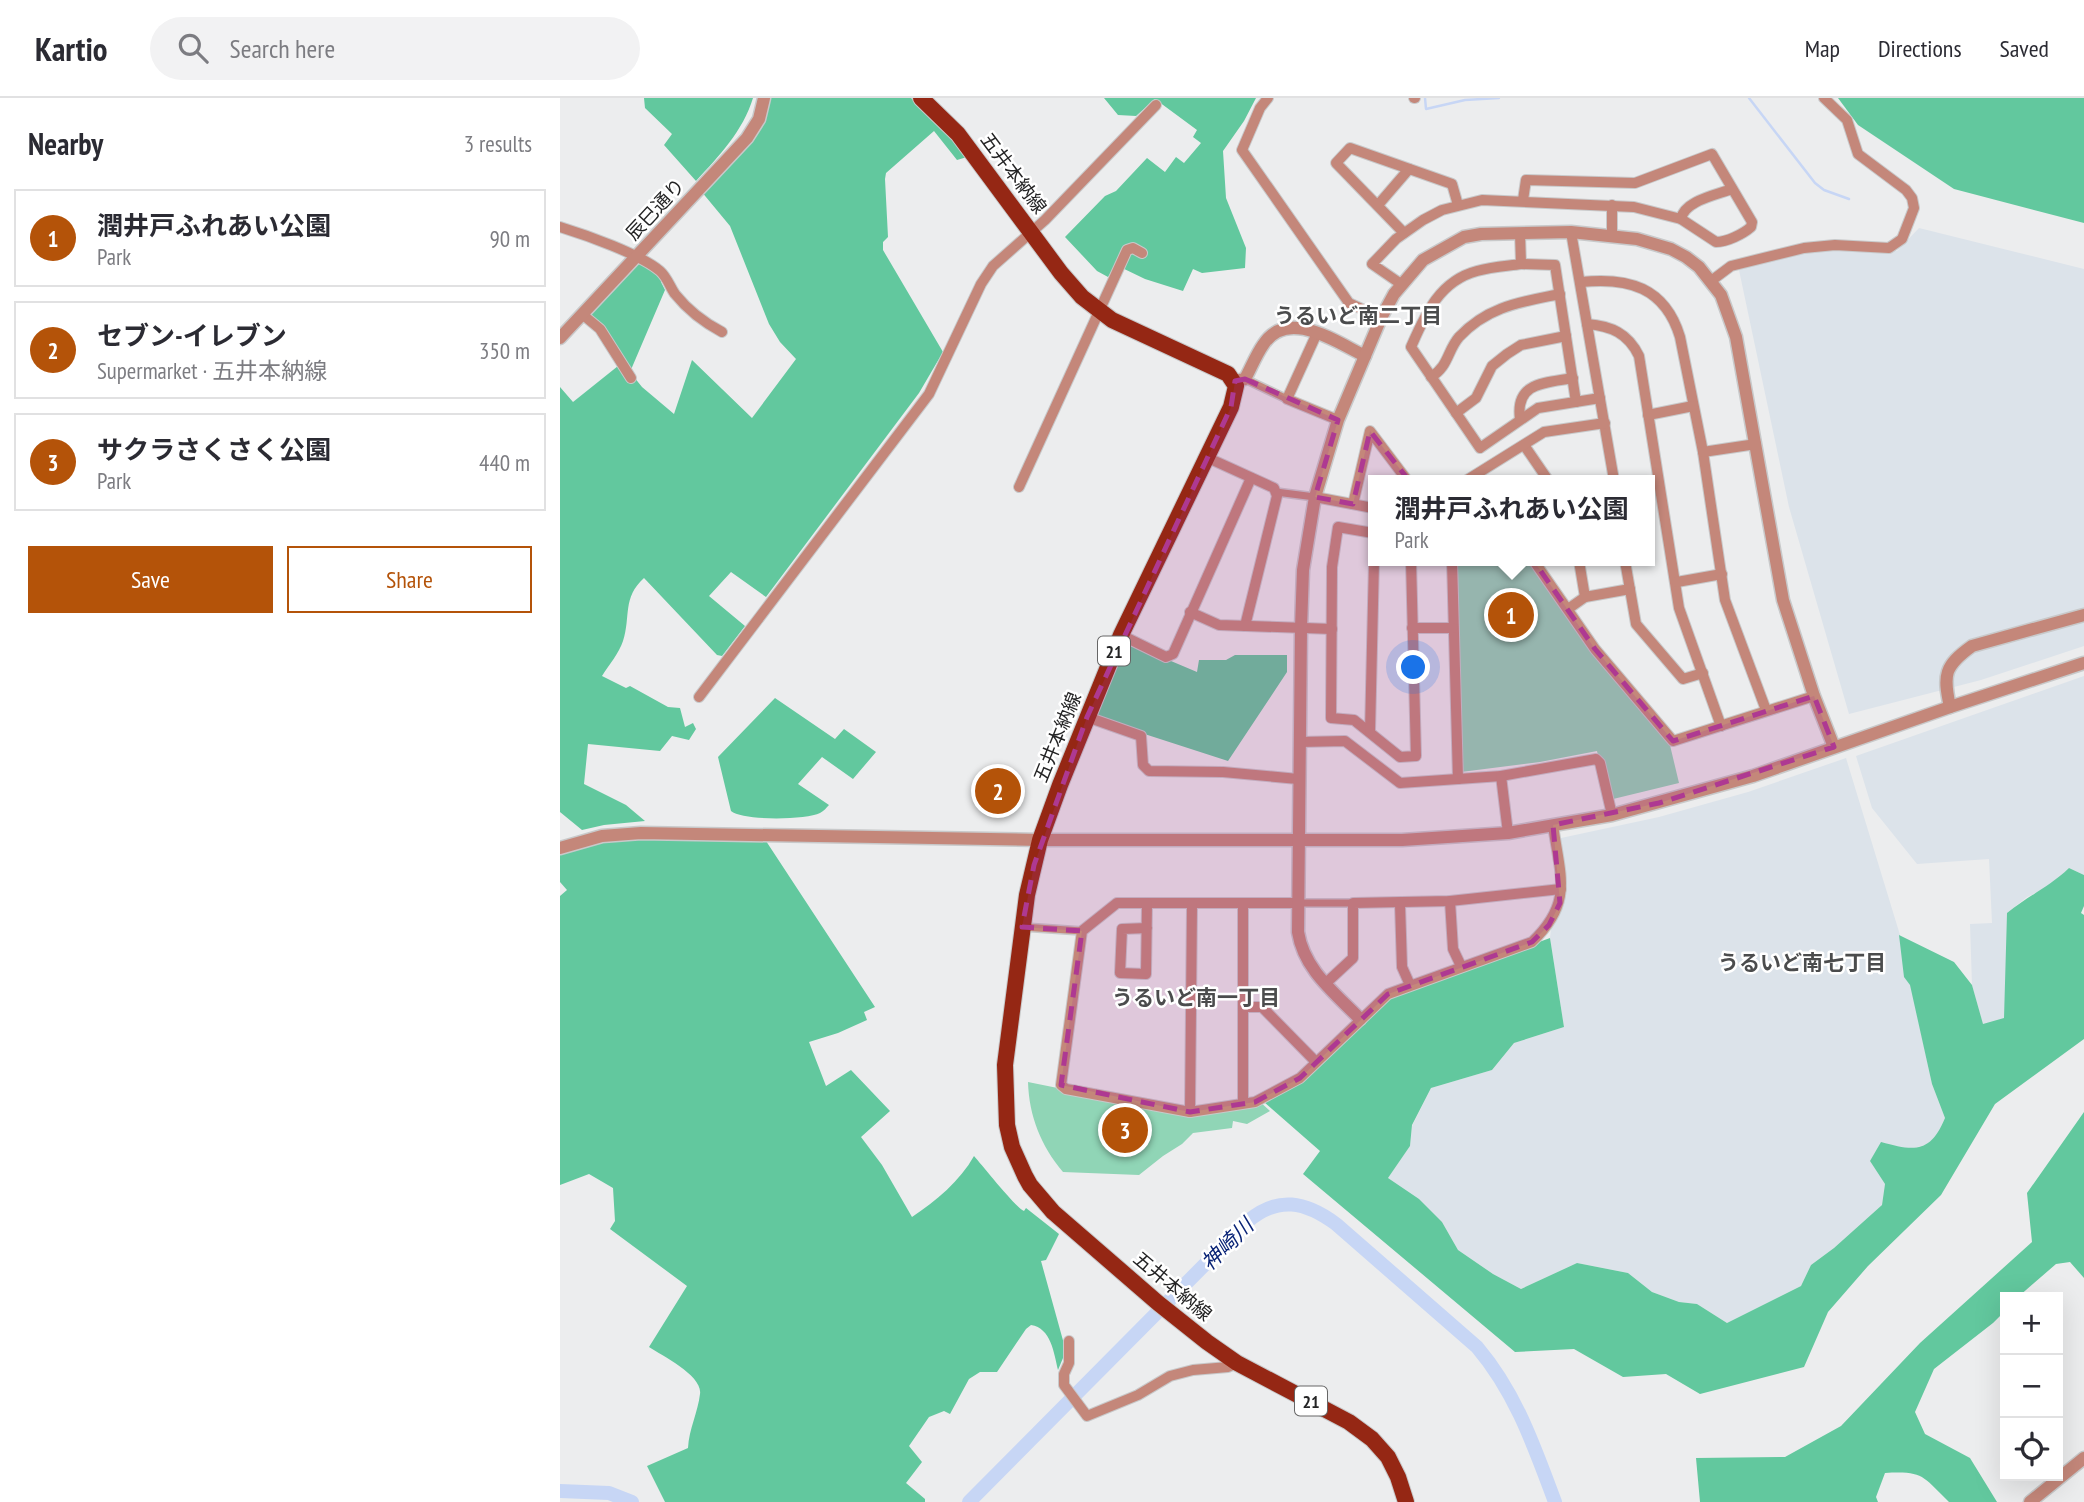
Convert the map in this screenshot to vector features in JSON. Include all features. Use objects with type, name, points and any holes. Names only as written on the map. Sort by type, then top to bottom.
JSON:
[{"type":"main road","name":"五井本納線","points":[[921,98],[958,134],[1071,285],[1099,311],[1130,329],[1240,380],[1231,407],[1121,635],[1040,840],[1022,927],[1005,1065],[1006,1115],[1012,1147],[1030,1185],[1053,1212],[1157,1303],[1237,1363],[1349,1422],[1371,1439],[1388,1457],[1406,1502]]},
{"type":"street","name":"辰巳通り","points":[[560,338],[747,138],[759,119],[764,98]]},
{"type":"street","points":[[1268,98],[1260,108],[1242,150],[1349,303],[1381,318]]},
{"type":"street","points":[[1711,281],[1731,266],[1804,248],[1843,245],[1889,248],[1902,240],[1914,208],[1912,198],[1906,190],[1858,154],[1847,120],[1824,98]]},
{"type":"street","points":[[699,697],[929,394],[981,284],[993,266],[1032,231],[1156,106]]},
{"type":"street","points":[[1404,233],[1336,163],[1350,148],[1452,184],[1458,205]]},
{"type":"street","points":[[1401,284],[1372,264],[1404,233],[1442,210],[1482,200],[1612,205],[1650,210],[1681,219],[1716,242],[1747,231],[1752,222],[1712,154],[1635,183],[1526,180],[1523,201]]},
{"type":"street","points":[[1378,205],[1409,169]]},
{"type":"street","points":[[1681,219],[1688,206],[1732,189]]},
{"type":"street","points":[[1612,205],[1612,235]]},
{"type":"street","points":[[560,227],[580,233],[660,271],[676,295],[708,325],[722,332]]},
{"type":"street","points":[[1571,232],[1613,475]]},
{"type":"street","points":[[1360,1019],[1303,955],[1298,932],[1298,779],[1303,570],[1315,497],[1338,420],[1381,318],[1401,284],[1423,260],[1451,243],[1481,234],[1571,232],[1612,235],[1671,249],[1699,267],[1711,281],[1721,295],[1736,337],[1783,600],[1834,747]]},
{"type":"street","points":[[1520,233],[1521,264]]},
{"type":"street","points":[[1019,486],[1127,250],[1133,248],[1142,253]]},
{"type":"street","points":[[1576,402],[1555,265],[1521,264],[1475,271],[1450,284],[1430,304],[1411,347],[1480,448],[1538,408],[1576,402],[1600,398]]},
{"type":"street","points":[[1581,282],[1603,279],[1623,281],[1647,291],[1662,303],[1675,321],[1703,452],[1725,600],[1766,710]]},
{"type":"street","points":[[1431,377],[1443,370],[1458,338],[1482,318],[1504,305],[1560,294]]},
{"type":"street","points":[[582,314],[600,329],[631,378]]},
{"type":"street","points":[[1587,324],[1614,328],[1634,345],[1639,356],[1677,582],[1679,608],[1721,726]]},
{"type":"street","points":[[1338,420],[1240,380],[1273,333],[1290,327],[1304,327],[1365,356]]},
{"type":"street","points":[[1287,399],[1317,333]]},
{"type":"street","points":[[1456,413],[1476,398],[1492,366],[1507,354],[1521,345],[1566,336]]},
{"type":"street","points":[[1520,419],[1518,405],[1525,392],[1537,385],[1573,378]]},
{"type":"street","points":[[1648,415],[1693,406]]},
{"type":"street","points":[[1479,475],[1544,432],[1605,423]]},
{"type":"street","points":[[1353,504],[1370,431],[1402,475]]},
{"type":"street","points":[[1703,452],[1756,444]]},
{"type":"street","points":[[1524,445],[1545,475]]},
{"type":"street","points":[[1206,457],[1274,488],[1276,492],[1368,507]]},
{"type":"street","points":[[1121,635],[1170,657],[1173,654],[1251,478]]},
{"type":"street","points":[[1245,626],[1276,492]]},
{"type":"street","points":[[1655,497],[1661,496]]},
{"type":"street","points":[[1368,532],[1338,527],[1332,567],[1331,718],[1354,720],[1400,757],[1416,756],[1411,566]]},
{"type":"street","points":[[1370,732],[1374,566]]},
{"type":"street","points":[[1452,566],[1458,779]]},
{"type":"street","points":[[1538,566],[1595,649],[1673,741],[1814,695]]},
{"type":"street","points":[[1580,566],[1585,597]]},
{"type":"street","points":[[1626,566],[1636,624],[1683,679],[1703,673]]},
{"type":"street","points":[[1677,582],[1722,574]]},
{"type":"street","points":[[1568,609],[1585,597],[1630,589]]},
{"type":"street","points":[[1190,612],[1219,625],[1332,629]]},
{"type":"street","points":[[1950,707],[1945,681],[1948,669],[1958,656],[1972,646],[2084,615]]},
{"type":"street","points":[[1412,628],[1453,628]]},
{"type":"street","points":[[560,848],[602,836],[641,832],[1040,840],[1402,840],[1508,833],[1612,815],[1753,776],[2084,663]]},
{"type":"street","points":[[1087,717],[1141,736],[1143,765],[1149,771],[1223,772],[1298,779]]},
{"type":"street","points":[[1299,742],[1345,741],[1400,783],[1501,776],[1596,759],[1600,763],[1612,815]]},
{"type":"street","points":[[1501,776],[1508,833]]},
{"type":"street","points":[[1553,825],[1561,889],[1560,903],[1549,925],[1532,942],[1388,994],[1300,1078],[1255,1102],[1190,1112],[1066,1089],[1061,1085],[1082,931],[1116,903],[1400,904],[1561,889]]},
{"type":"street","points":[[1450,901],[1453,949],[1461,966]]},
{"type":"street","points":[[1147,903],[1147,928],[1146,974],[1120,973],[1122,929],[1147,928]]},
{"type":"street","points":[[1243,903],[1243,1103]]},
{"type":"street","points":[[1326,983],[1353,958],[1353,903]]},
{"type":"street","points":[[1190,1112],[1192,904]]},
{"type":"street","points":[[1400,904],[1402,967],[1410,985]]},
{"type":"street","points":[[1022,927],[1082,931]]},
{"type":"street","points":[[1243,1007],[1262,1007],[1316,1062]]},
{"type":"street","points":[[1069,1341],[1069,1363],[1063,1385],[1087,1416],[1138,1395],[1170,1376],[1194,1370],[1228,1367],[1237,1363]]},
{"type":"street","points":[[2030,1502],[2084,1458]]},
{"type":"highlighted area","points":[[1245,379],[1338,420],[1315,497],[1353,504],[1370,431],[1407,478],[1400,513],[1451,523],[1450,491],[1474,475],[1595,649],[1673,741],[1814,696],[1834,747],[1659,803],[1553,825],[1560,903],[1549,925],[1532,942],[1388,994],[1300,1078],[1255,1102],[1190,1112],[1061,1085],[1082,931],[1022,927],[1034,865],[1087,717],[1231,407],[1235,381]]},
{"type":"shaded area","points":[[1919,228],[2084,269],[2084,646],[1981,680],[1849,714],[1789,507],[1739,270],[1812,249],[1897,251]]},
{"type":"shaded area","points":[[2084,676],[2084,875],[2069,868],[2050,886],[2027,897],[2007,913],[2005,1018],[1983,1025],[1972,985],[1970,924],[1992,923],[1989,859],[1917,864],[1872,808],[1856,756]]},
{"type":"shaded area","points":[[1846,758],[1900,935],[1932,1084],[1945,1118],[1938,1134],[1928,1144],[1870,1161],[1885,1184],[1882,1205],[1811,1265],[1801,1286],[1727,1323],[1697,1304],[1679,1302],[1652,1292],[1628,1273],[1577,1263],[1521,1289],[1458,1250],[1442,1222],[1388,1178],[1410,1146],[1412,1126],[1431,1088],[1492,1070],[1514,1043],[1564,1027],[1550,938],[1561,838],[1659,817],[1748,792]]},
{"type":"green space","points":[[644,98],[753,98],[737,132],[696,181],[664,145],[672,134],[645,108]]},
{"type":"green space","points":[[766,98],[911,98],[941,126],[967,157],[957,160],[934,131],[886,173],[885,179],[888,237],[883,242],[883,250],[943,352],[919,393],[766,597],[731,572],[709,596],[745,626],[722,656],[717,655],[644,578],[637,585],[630,600],[623,641],[602,676],[626,688],[630,686],[668,707],[680,708],[685,727],[693,723],[696,729],[689,740],[672,736],[660,751],[588,744],[584,784],[626,805],[645,821],[582,830],[560,812],[560,387],[573,402],[623,362],[588,313],[639,259],[662,278],[665,290],[630,372],[642,387],[674,414],[692,360],[752,418],[796,359],[780,342],[769,324],[730,226],[701,191],[728,165]]},
{"type":"green space","points":[[1104,98],[1256,98],[1223,151],[1226,198],[1246,248],[1245,268],[1202,273],[1193,269],[1183,291],[1145,279],[1116,265],[1108,277],[1097,271],[1065,237],[1105,196],[1116,191],[1147,158],[1165,172],[1176,157],[1184,163],[1201,143],[1193,137],[1197,130],[1155,99],[1136,116],[1118,115]]},
{"type":"green space","points":[[1838,98],[2084,98],[2084,223],[1954,189],[1858,125]]},
{"type":"green space","points":[[1452,566],[1533,566],[1593,651],[1669,741],[1679,783],[1609,800],[1597,751],[1540,762],[1461,772]]},
{"type":"green space","points":[[1126,642],[1197,672],[1199,660],[1226,660],[1235,655],[1287,655],[1287,672],[1228,761],[1092,717]]},
{"type":"green space","points":[[775,698],[835,739],[844,729],[876,752],[853,779],[822,757],[798,784],[829,805],[820,813],[775,818],[748,817],[731,811],[718,757]]},
{"type":"green space","points":[[620,838],[766,841],[875,1007],[864,1012],[867,1020],[809,1042],[826,1086],[851,1070],[890,1111],[861,1137],[882,1165],[912,1217],[947,1190],[974,1156],[1020,1208],[1024,1211],[1026,1208],[1059,1234],[1046,1260],[1041,1261],[1064,1344],[1063,1358],[1058,1370],[1047,1336],[1038,1327],[1031,1325],[997,1372],[980,1372],[969,1379],[950,1414],[944,1411],[929,1417],[909,1446],[922,1462],[906,1483],[925,1499],[925,1502],[665,1502],[647,1466],[688,1448],[699,1401],[699,1387],[695,1380],[681,1367],[649,1347],[687,1286],[610,1229],[615,1221],[613,1188],[589,1174],[560,1185],[560,896],[567,890],[560,882],[560,854]]},
{"type":"green space","points":[[2069,868],[2084,875],[2084,906],[2081,913],[2084,915],[2084,1039],[1995,1104],[1941,1195],[1868,1266],[1828,1312],[1804,1367],[1700,1394],[1666,1374],[1623,1377],[1574,1349],[1515,1352],[1303,1174],[1320,1151],[1264,1102],[1318,1068],[1392,996],[1550,938],[1564,1027],[1514,1043],[1492,1070],[1431,1088],[1412,1125],[1410,1146],[1388,1178],[1419,1199],[1442,1222],[1458,1250],[1521,1289],[1577,1263],[1628,1273],[1652,1292],[1679,1302],[1697,1304],[1727,1323],[1801,1286],[1811,1265],[1882,1205],[1885,1184],[1870,1161],[1881,1142],[1903,1147],[1920,1147],[1933,1138],[1945,1118],[1932,1084],[1910,985],[1904,977],[1899,935],[1954,962],[1972,985],[1983,1024],[2004,1018],[2007,913]]},
{"type":"green space","points":[[1028,1082],[1171,1111],[1257,1099],[1270,1111],[1247,1124],[1233,1121],[1232,1128],[1193,1133],[1139,1175],[1063,1172],[1048,1152],[1038,1130],[1031,1107]]},
{"type":"green space","points":[[2084,1112],[2084,1278],[2070,1262],[2056,1264],[2024,1292],[2000,1292],[2000,1316],[1934,1369],[1915,1412],[1925,1434],[1970,1458],[1997,1502],[1949,1502],[1922,1477],[1908,1473],[1885,1473],[1876,1497],[1878,1502],[1700,1502],[1696,1458],[1785,1457],[1841,1426],[1920,1343],[2032,1242],[2027,1193]]},
{"type":"waterway","points":[[1425,98],[1426,109],[1465,100],[1499,98]]},
{"type":"waterway","points":[[1749,98],[1815,183],[1824,190],[1849,199]]},
{"type":"waterway","name":"神崎川","points":[[969,1502],[1248,1221],[1270,1208],[1292,1204],[1313,1210],[1336,1224],[1477,1347],[1513,1401],[1555,1502]]},
{"type":"waterway","name":"神崎川","points":[[560,1491],[609,1493],[632,1502]]},
{"type":"place","name":"潤井戸ふれあい公園","points":[[1511,615]]},
{"type":"place","name":"セブン-イレブン","points":[[998,791]]},
{"type":"place","name":"サクラさくさく公園","points":[[1125,1130]]},
{"type":"district","name":"うるいど南二丁目","points":[[1358,315]]},
{"type":"district","name":"うるいど南七丁目","points":[[1802,962]]},
{"type":"district","name":"うるいど南一丁目","points":[[1196,997]]}]
